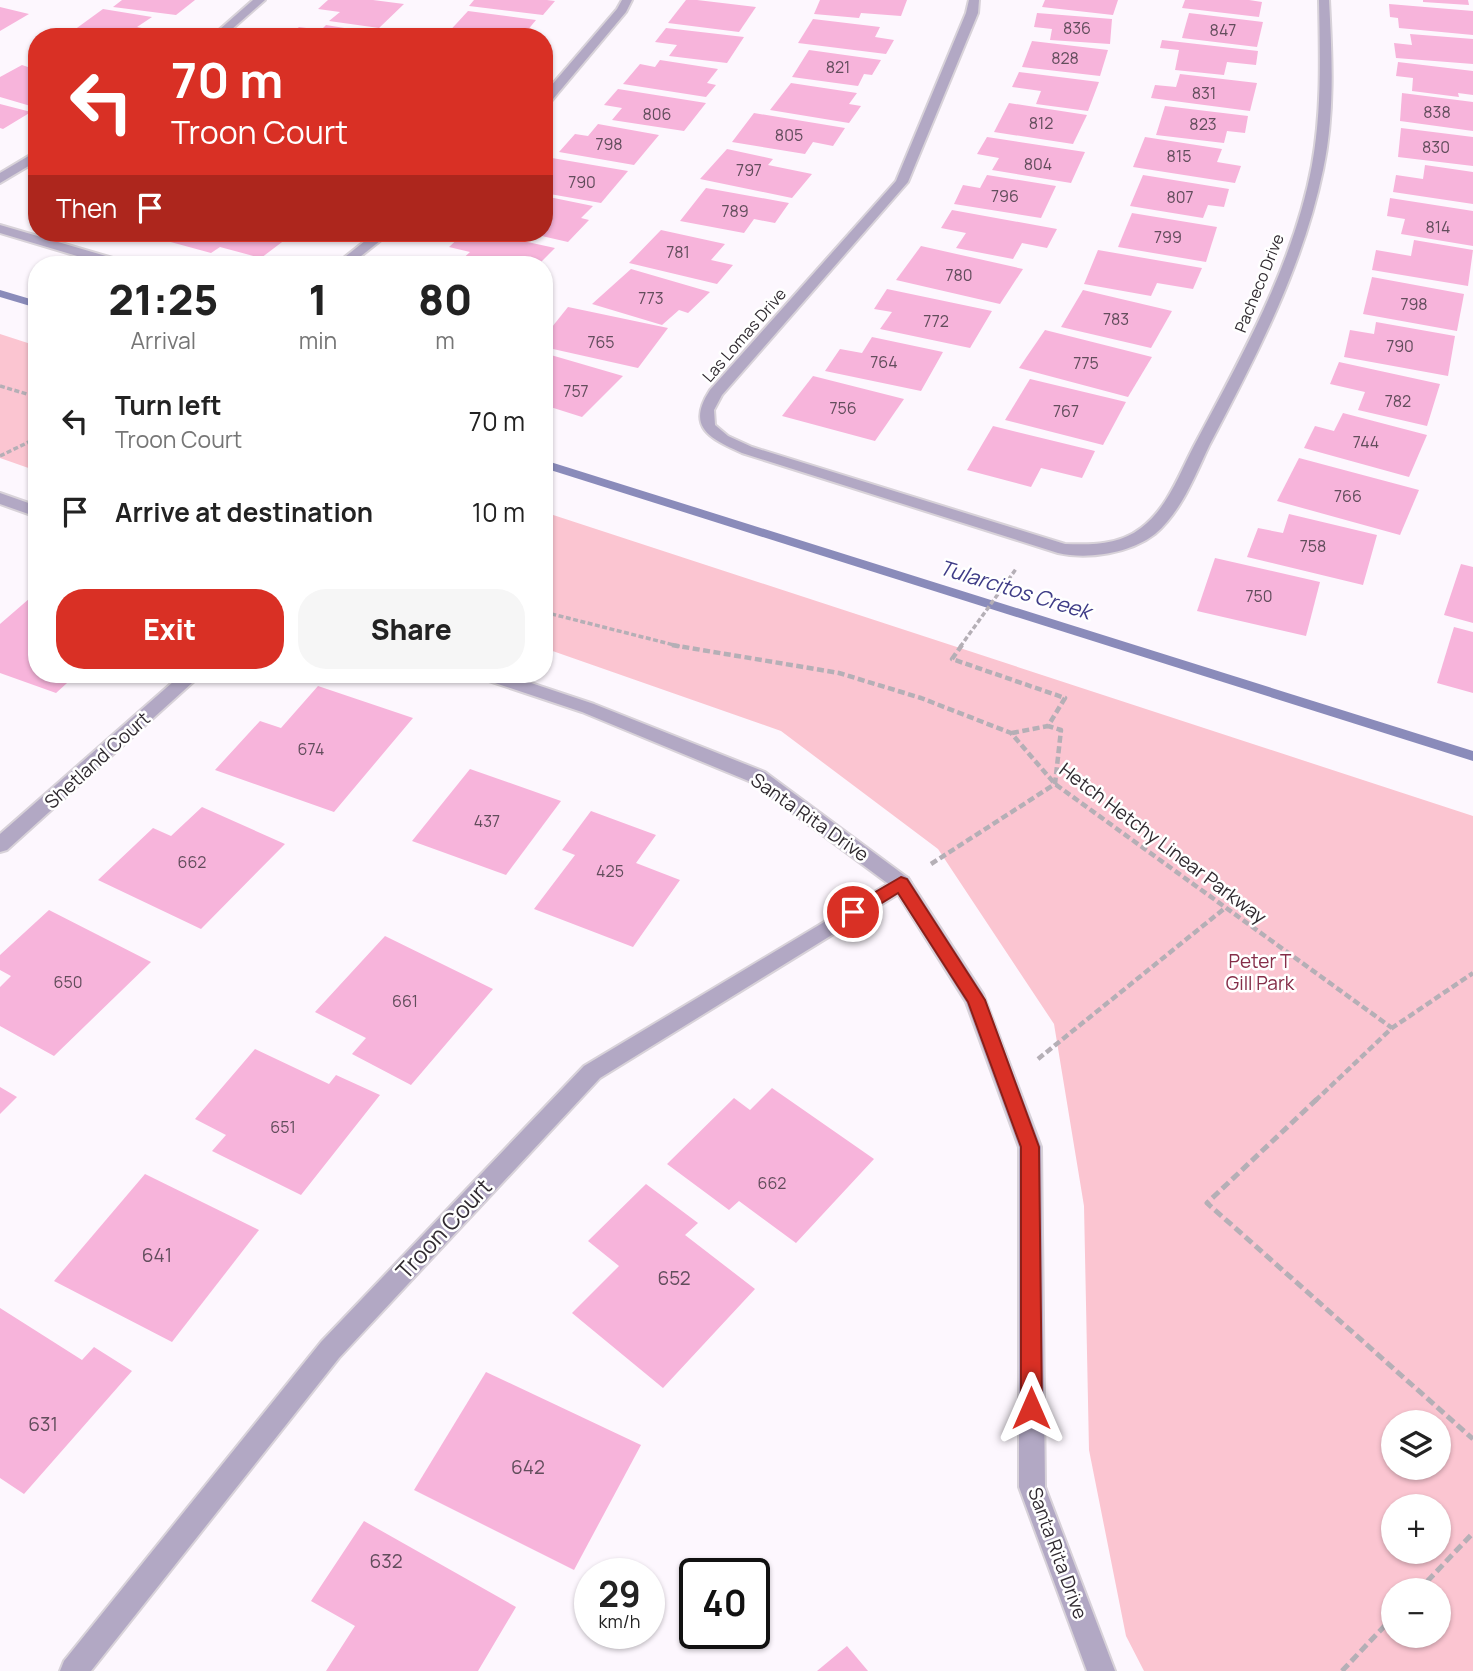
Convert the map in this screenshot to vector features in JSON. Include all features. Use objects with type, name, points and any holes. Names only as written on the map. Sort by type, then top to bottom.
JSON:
[{"type":"street","points":[[227,28],[260,0]]},
{"type":"street","points":[[553,91],[622,10],[627,0]]},
{"type":"street","name":"Las Lomas Drive","points":[[974,0],[972,13],[902,182],[715,393],[706,411],[708,426],[723,439],[747,450],[1064,549],[1098,550],[1129,544]]},
{"type":"street","name":"Pacheco Drive","points":[[1129,544],[1157,526],[1170,507],[1270,312],[1313,190],[1327,93],[1324,0]]},
{"type":"street","points":[[0,179],[28,161]]},
{"type":"street","points":[[0,229],[28,237]]},
{"type":"street","points":[[44,242],[91,256]]},
{"type":"street","points":[[353,256],[371,242]]},
{"type":"street","points":[[0,498],[28,509]]},
{"type":"street","name":"Shetland Court","points":[[0,845],[183,683]]},
{"type":"street","name":"Santa Rita Drive","points":[[513,683],[588,708],[758,777],[901,883],[976,1000],[1030,1147],[1032,1487],[1101,1671]]},
{"type":"street","name":"Troon Court","points":[[74,1671],[330,1350],[592,1072],[901,883]]},
{"type":"path","points":[[0,386],[28,394]]},
{"type":"path","points":[[0,457],[28,443]]},
{"type":"path","points":[[1008,580],[952,659],[1065,698],[1048,726]]},
{"type":"path","name":"Hetch Hetchy Linear Parkway","points":[[553,614],[670,645],[839,673],[921,698],[1012,733],[1055,784],[1392,1028]]},
{"type":"path","points":[[901,883],[1055,784],[1061,730],[1048,726],[1012,733]]},
{"type":"path","points":[[1007,1083],[1225,908]]},
{"type":"path","points":[[1473,973],[1392,1028],[1207,1203],[1473,1439]]},
{"type":"path","points":[[1430,1578],[1473,1533]]},
{"type":"path","points":[[1342,1671],[1381,1630]]},
{"type":"green space","points":[[0,334],[28,343],[28,468],[0,458]]},
{"type":"green space","name":"Peter T Gill Park","points":[[553,515],[1473,816],[1473,1671],[1144,1671],[1126,1636],[1089,1450],[1084,1206],[1054,1024],[938,849],[781,731],[553,651]]},
{"type":"building","points":[[122,0],[195,0],[176,15],[113,7]]},
{"type":"building","points":[[328,0],[373,0],[404,4],[379,28],[329,21],[340,12],[318,9]]},
{"type":"building","points":[[474,0],[555,1],[543,15],[469,6]]},
{"type":"building","points":[[686,0],[756,7],[739,32],[668,23]]},
{"type":"building","points":[[820,0],[907,0],[901,16],[861,13],[859,18],[814,14]]},
{"type":"building","points":[[1045,0],[1118,0],[1113,15],[1042,7]]},
{"type":"building","points":[[1185,0],[1262,2],[1259,17],[1182,8]]},
{"type":"building","points":[[1468,0],[1469,5],[1423,2]]},
{"type":"building","points":[[1389,4],[1473,11],[1473,35],[1399,28],[1398,18],[1390,17]]},
{"type":"building","points":[[0,7],[29,14],[0,31]]},
{"type":"building","points":[[103,9],[152,17],[137,27],[142,28],[77,28]]},
{"type":"building","points":[[468,11],[536,20],[529,28],[452,28]]},
{"type":"building","points":[[1037,13],[1112,19],[1110,44],[1050,40],[1052,29],[1034,27]]},
{"type":"building","points":[[1189,13],[1263,22],[1257,47],[1182,38]]},
{"type":"building","points":[[813,19],[880,27],[875,37],[894,40],[886,54],[798,43]]},
{"type":"building","points":[[326,25],[344,28],[323,28]]},
{"type":"building","points":[[666,28],[744,37],[727,63],[669,56],[677,45],[655,42]]},
{"type":"building","points":[[1410,34],[1473,39],[1473,64],[1396,58],[1394,43],[1412,45]]},
{"type":"building","points":[[1162,40],[1258,51],[1256,65],[1227,62],[1224,75],[1175,70],[1179,50],[1160,48]]},
{"type":"building","points":[[1032,41],[1108,50],[1100,76],[1022,67]]},
{"type":"building","points":[[809,50],[881,60],[872,75],[864,74],[858,86],[792,77]]},
{"type":"building","points":[[660,60],[718,69],[707,83],[716,85],[706,97],[623,84],[640,64],[655,67]]},
{"type":"building","points":[[1398,62],[1473,71],[1473,95],[1458,93],[1459,97],[1412,91],[1413,78],[1396,76]]},
{"type":"building","points":[[22,65],[28,67],[28,105],[0,97],[0,77]]},
{"type":"building","points":[[1019,72],[1099,82],[1088,111],[1036,104],[1041,91],[1012,87]]},
{"type":"building","points":[[1180,74],[1257,83],[1250,111],[1151,98],[1155,85],[1176,87]]},
{"type":"building","points":[[791,83],[857,93],[849,104],[861,106],[849,123],[770,110]]},
{"type":"building","points":[[618,89],[706,103],[684,131],[612,120],[622,108],[604,105]]},
{"type":"building","points":[[1402,93],[1473,102],[1473,131],[1400,121]]},
{"type":"building","points":[[1009,103],[1087,115],[1073,144],[994,132]]},
{"type":"building","points":[[0,104],[28,111],[28,114],[3,129],[0,128]]},
{"type":"building","points":[[1165,106],[1248,116],[1245,133],[1227,131],[1224,143],[1156,135]]},
{"type":"building","points":[[754,113],[845,128],[833,146],[813,142],[805,154],[732,142]]},
{"type":"building","points":[[598,124],[659,135],[634,165],[559,152],[575,134],[588,136]]},
{"type":"building","points":[[1401,128],[1473,137],[1473,166],[1398,157]]},
{"type":"building","points":[[987,137],[1085,152],[1071,183],[992,170],[999,158],[977,154]]},
{"type":"building","points":[[1145,137],[1222,149],[1217,162],[1241,166],[1235,183],[1133,167]]},
{"type":"building","points":[[727,149],[773,159],[768,165],[812,174],[792,198],[700,179]]},
{"type":"building","points":[[553,158],[628,171],[601,203],[553,195]]},
{"type":"building","points":[[1425,165],[1473,172],[1473,204],[1393,192],[1396,175],[1423,179]]},
{"type":"building","points":[[987,175],[1056,186],[1041,218],[954,204],[963,185],[980,188]]},
{"type":"building","points":[[1143,175],[1229,189],[1224,207],[1208,205],[1203,218],[1130,206]]},
{"type":"building","points":[[706,188],[789,203],[775,223],[754,219],[744,233],[680,221]]},
{"type":"building","points":[[553,198],[593,206],[581,218],[589,220],[568,242],[553,239]]},
{"type":"building","points":[[1390,198],[1473,211],[1473,246],[1401,234],[1405,219],[1387,216]]},
{"type":"building","points":[[952,210],[1057,229],[1047,248],[1022,243],[1013,259],[956,248],[966,233],[941,228]]},
{"type":"building","points":[[1132,213],[1217,227],[1206,262],[1118,247]]},
{"type":"building","points":[[661,230],[725,244],[711,260],[733,265],[717,284],[629,263]]},
{"type":"building","points":[[1414,240],[1473,250],[1468,286],[1372,270],[1376,250],[1411,256]]},
{"type":"building","points":[[171,242],[282,242],[264,256],[220,247],[211,253]]},
{"type":"building","points":[[454,242],[527,242],[555,248],[547,256],[466,256],[470,252],[449,247]]},
{"type":"building","points":[[921,246],[1023,269],[1000,304],[896,280]]},
{"type":"building","points":[[1098,250],[1202,268],[1193,289],[1157,283],[1151,296],[1084,284]]},
{"type":"building","points":[[631,269],[710,292],[688,313],[679,310],[662,325],[592,304]]},
{"type":"building","points":[[1372,277],[1464,294],[1457,331],[1363,314]]},
{"type":"building","points":[[887,289],[992,311],[970,348],[880,329],[892,312],[874,309]]},
{"type":"building","points":[[1083,290],[1172,311],[1151,348],[1061,327]]},
{"type":"building","points":[[568,307],[668,328],[638,368],[553,349],[553,326]]},
{"type":"building","points":[[1376,322],[1455,336],[1448,376],[1344,357],[1350,330],[1374,334]]},
{"type":"building","points":[[1045,330],[1152,357],[1128,397],[1019,368]]},
{"type":"building","points":[[872,337],[943,352],[921,391],[825,371],[840,349],[862,353]]},
{"type":"building","points":[[553,356],[623,376],[582,417],[553,408]]},
{"type":"building","points":[[1339,362],[1440,384],[1427,426],[1358,410],[1365,392],[1330,384]]},
{"type":"building","points":[[813,376],[904,399],[875,441],[782,416]]},
{"type":"building","points":[[1030,379],[1126,402],[1103,445],[1005,420]]},
{"type":"building","points":[[1343,413],[1427,435],[1409,477],[1304,448],[1315,426],[1334,431]]},
{"type":"building","points":[[993,426],[1095,451],[1082,478],[1041,468],[1031,487],[967,470]]},
{"type":"building","points":[[1299,458],[1419,490],[1400,535],[1277,501]]},
{"type":"building","points":[[1289,514],[1377,535],[1363,585],[1247,557],[1258,528],[1283,533]]},
{"type":"building","points":[[1215,558],[1320,582],[1306,636],[1197,611]]},
{"type":"building","points":[[1461,564],[1473,567],[1473,623],[1444,615]]},
{"type":"building","points":[[28,600],[28,683],[0,673],[0,624]]},
{"type":"building","points":[[1454,627],[1473,632],[1473,693],[1437,683]]},
{"type":"building","points":[[28,683],[67,683],[56,693]]},
{"type":"building","points":[[318,686],[413,718],[334,812],[215,770],[260,721],[281,728]]},
{"type":"building","points":[[470,769],[561,801],[506,875],[412,841]]},
{"type":"building","points":[[202,807],[285,844],[201,929],[98,880],[153,828],[171,836]]},
{"type":"building","points":[[591,811],[656,835],[636,863],[680,880],[633,947],[534,909],[575,855],[562,850]]},
{"type":"building","points":[[49,910],[151,962],[54,1056],[0,1026],[0,987],[11,976],[0,970],[0,955]]},
{"type":"building","points":[[385,936],[493,989],[411,1085],[352,1054],[366,1038],[315,1012]]},
{"type":"building","points":[[255,1049],[329,1084],[336,1075],[380,1095],[301,1195],[212,1151],[226,1135],[195,1119]]},
{"type":"building","points":[[0,1087],[17,1097],[0,1114]]},
{"type":"building","points":[[772,1088],[874,1159],[796,1243],[739,1201],[729,1210],[667,1164],[734,1098],[750,1110]]},
{"type":"building","points":[[145,1174],[259,1230],[172,1342],[54,1281]]},
{"type":"building","points":[[646,1184],[698,1223],[685,1235],[755,1289],[663,1388],[572,1313],[619,1266],[588,1241]]},
{"type":"building","points":[[0,1308],[82,1360],[94,1347],[132,1371],[24,1494],[0,1478]]},
{"type":"building","points":[[486,1372],[641,1445],[580,1558],[574,1558],[574,1570],[414,1490]]},
{"type":"building","points":[[364,1521],[516,1607],[478,1671],[326,1671],[355,1626],[311,1601]]},
{"type":"building","points":[[847,1646],[868,1671],[817,1671]]},
{"type":"waterway","name":"Tularcitos Creek","points":[[0,293],[28,302]]},
{"type":"waterway","name":"Tularcitos Creek","points":[[553,467],[1473,756]]},
{"type":"route","points":[[853,912],[901,883],[976,1000],[1030,1147],[1031,1408]]}]
